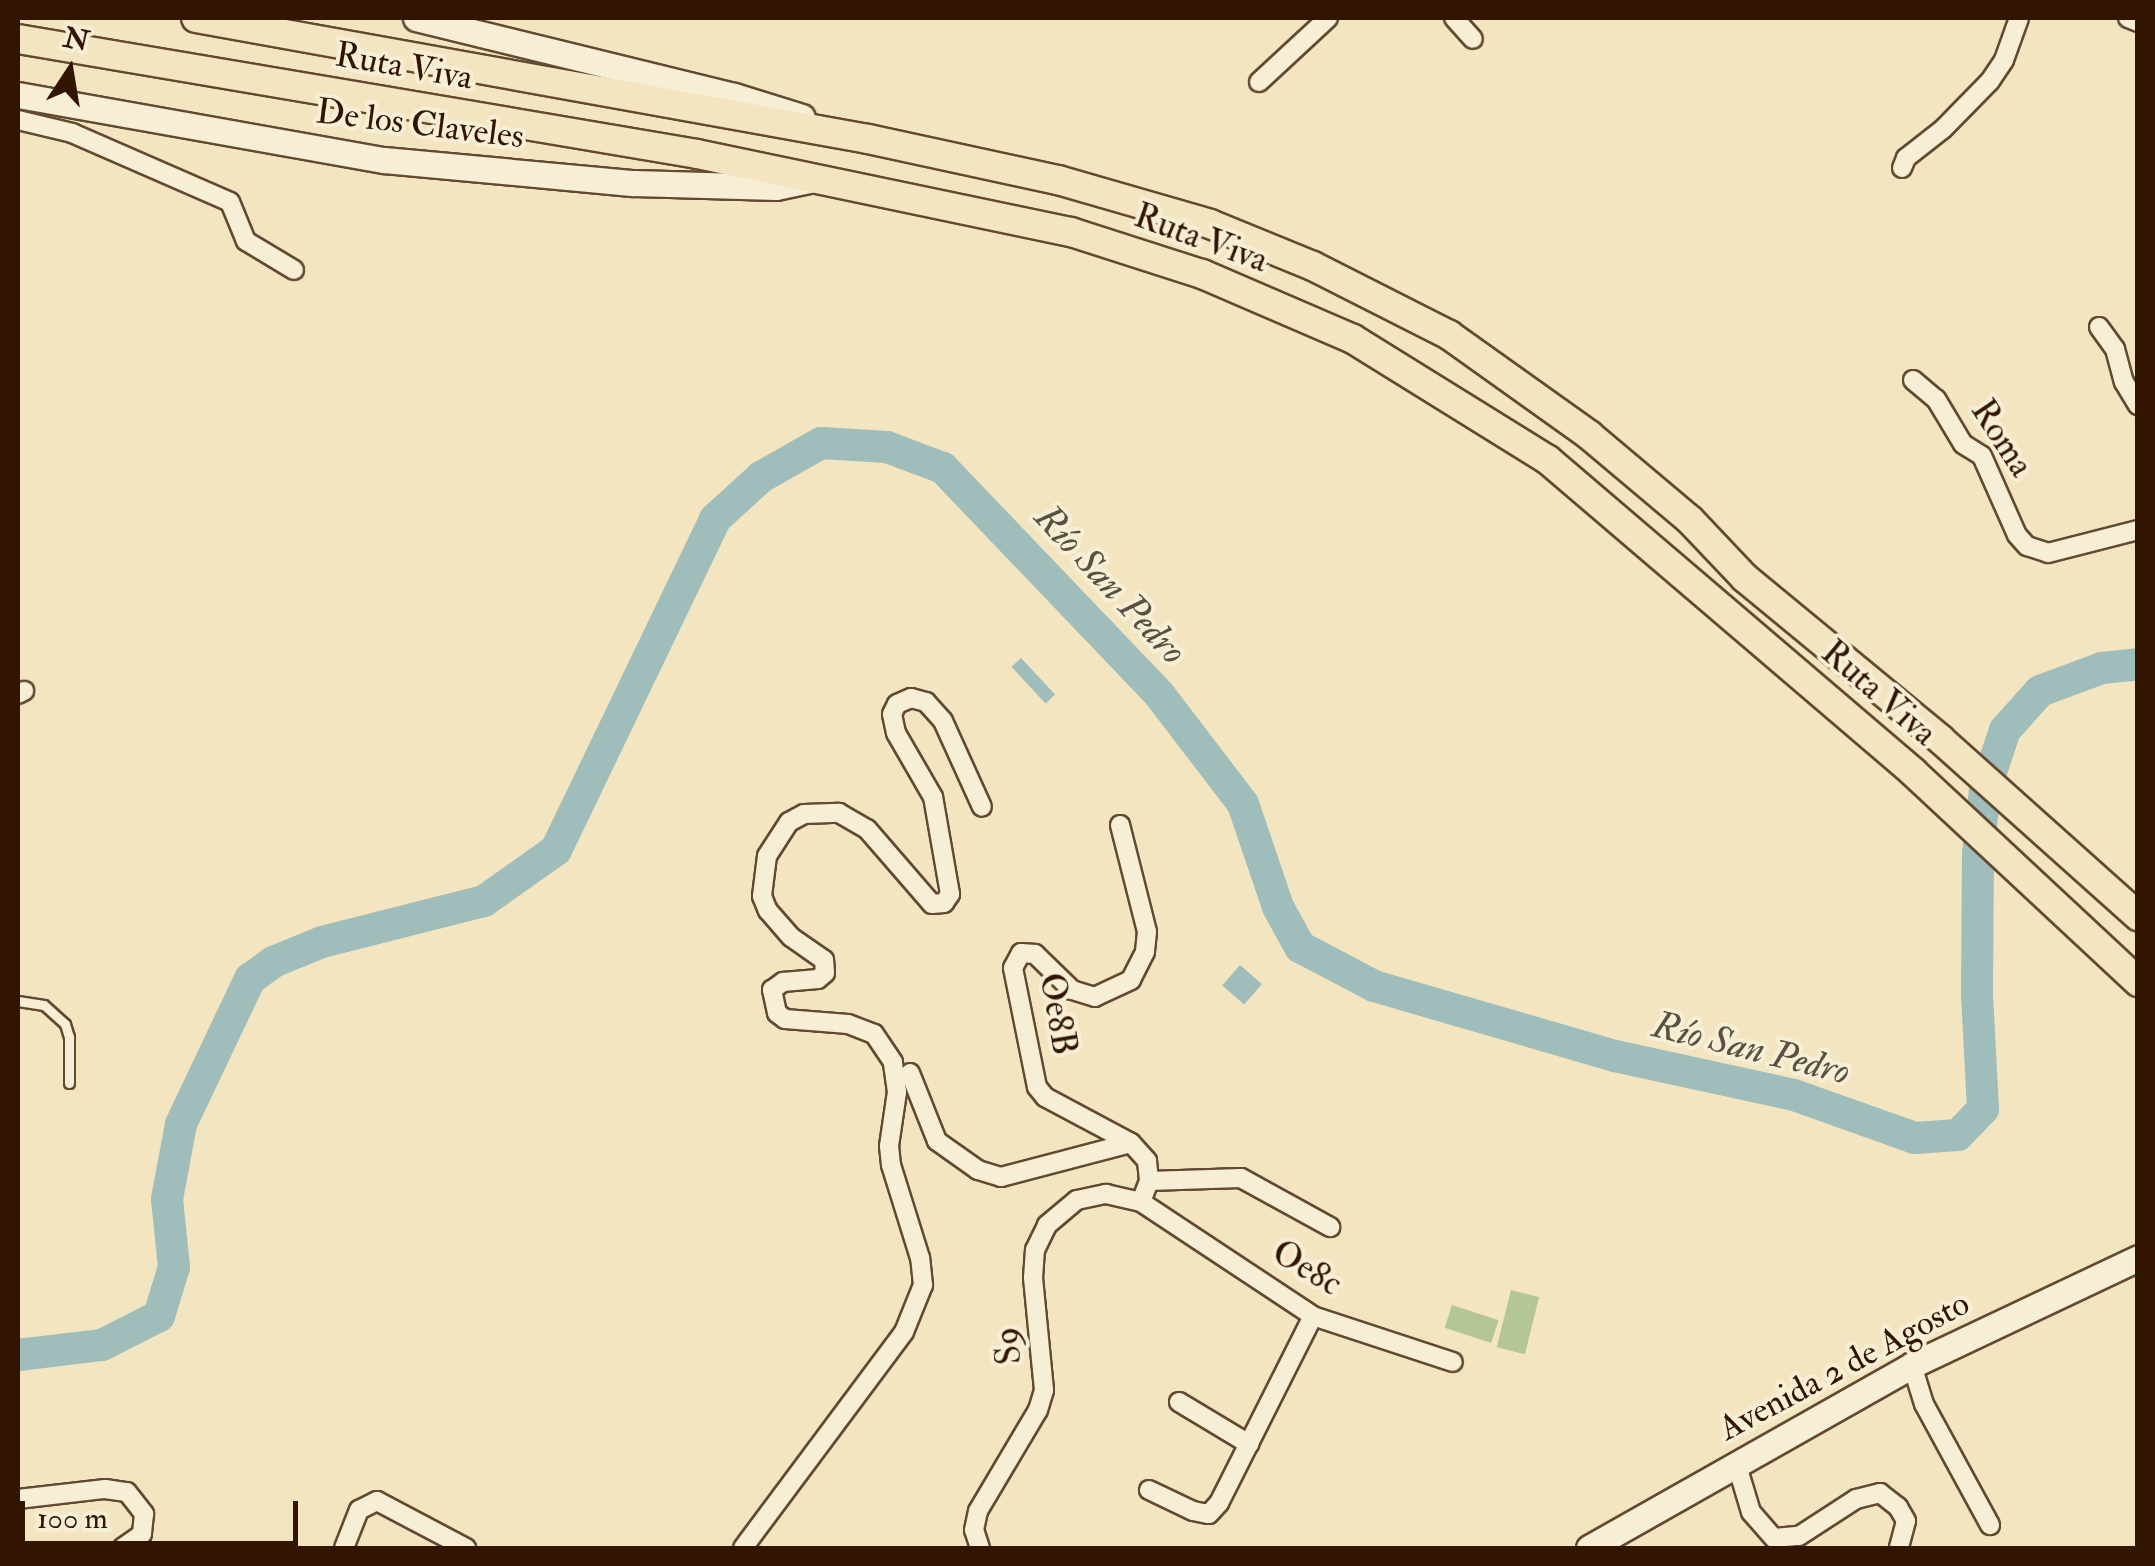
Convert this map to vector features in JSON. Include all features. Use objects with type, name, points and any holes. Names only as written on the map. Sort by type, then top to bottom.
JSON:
[{"type":"highway","name":"Ruta Viva","points":[[196,18],[868,138],[1058,180],[1210,224],[1313,266],[1449,335],[1588,435],[1690,520],[1746,578],[1940,739],[2138,916]]},
{"type":"highway","name":"Ruta Viva","points":[[18,39],[697,154],[1071,232],[1202,274],[1353,339],[1548,460],[1913,772],[2138,982]]},
{"type":"main road","points":[[416,18],[734,96],[868,138]]},
{"type":"main road","name":"De los Claveles","points":[[18,96],[384,160],[634,183],[776,187],[816,179]]},
{"type":"main road","name":"Avenida 2 de Agosto","points":[[1589,1548],[1912,1365],[2138,1258]]},
{"type":"street","points":[[1259,82],[1328,18]]},
{"type":"street","points":[[1454,18],[1473,39]]},
{"type":"street","points":[[1902,168],[1906,158],[1943,130],[1990,81],[2004,60],[2019,18]]},
{"type":"street","points":[[2128,18],[2138,22]]},
{"type":"street","points":[[18,120],[72,133],[230,202],[246,240],[294,270]]},
{"type":"street","points":[[2099,327],[2115,349],[2124,382],[2138,405]]},
{"type":"street","name":"Roma","points":[[1913,380],[1945,410],[1962,444],[1982,456],[2017,535],[2027,546],[2048,553],[2134,531]]},
{"type":"street","points":[[2134,531],[2138,510]]},
{"type":"street","points":[[742,1548],[904,1332],[923,1285],[920,1258],[891,1166],[891,1127],[897,1092],[894,1062],[885,1045],[861,1029],[784,1019],[776,1013],[772,990],[783,982],[818,979],[825,973],[824,960],[792,937],[768,910],[762,896],[767,856],[789,822],[804,814],[839,813],[867,829],[932,904],[944,903],[950,894],[933,797],[896,733],[892,714],[898,704],[911,698],[926,702],[942,721],[982,807]]},
{"type":"street","name":"Oe8B","points":[[1120,825],[1148,932],[1145,952],[1131,980],[1095,997],[1072,990],[1035,954],[1021,953],[1012,968],[1038,1087],[1045,1097],[1132,1143]]},
{"type":"street","points":[[910,1073],[937,1140],[978,1170],[1001,1177],[1132,1143],[1147,1161],[1149,1182],[1141,1202]]},
{"type":"street","points":[[1149,1182],[1241,1178],[1330,1227]]},
{"type":"street","name":"S9","points":[[980,1548],[974,1530],[978,1511],[1038,1410],[1044,1390],[1032,1278],[1035,1250],[1046,1225],[1077,1200],[1106,1194],[1141,1202]]},
{"type":"street","name":"Oe8c","points":[[1141,1202],[1312,1316],[1453,1362]]},
{"type":"street","points":[[1149,1490],[1208,1514],[1219,1503],[1312,1316]]},
{"type":"street","points":[[1912,1365],[1924,1404],[1990,1524]]},
{"type":"street","points":[[1178,1402],[1249,1444]]},
{"type":"street","points":[[1736,1462],[1751,1512],[1774,1538],[1799,1536],[1856,1499],[1880,1492],[1898,1506],[1906,1521],[1898,1548]]},
{"type":"street","points":[[18,1499],[105,1489],[126,1492],[144,1514],[142,1534],[122,1548]]},
{"type":"street","points":[[344,1548],[359,1510],[378,1501],[466,1548]]},
{"type":"lane","points":[[18,1001],[44,1005],[65,1024],[70,1037],[69,1082]]},
{"type":"green space","points":[[1511,1290],[1539,1297],[1525,1354],[1497,1347]]},
{"type":"green space","points":[[1452,1305],[1499,1320],[1491,1343],[1445,1328]]},
{"type":"water","points":[[1021,658],[1055,695],[1046,703],[1011,667]]},
{"type":"water","points":[[1240,965],[1262,984],[1244,1004],[1222,985]]},
{"type":"waterway","name":"Río San Pedro","points":[[18,1355],[102,1345],[159,1316],[174,1267],[167,1199],[181,1124],[250,979],[273,962],[322,942],[484,901],[556,850],[715,519],[761,477],[821,443],[887,447],[943,468],[1159,694],[1243,804],[1278,907],[1300,947],[1374,986],[1615,1056],[1794,1095],[1915,1138],[1958,1135],[1983,1109],[1977,995],[1978,854],[1985,790],[2005,730],[2040,691],[2102,668],[2138,664]]}]
